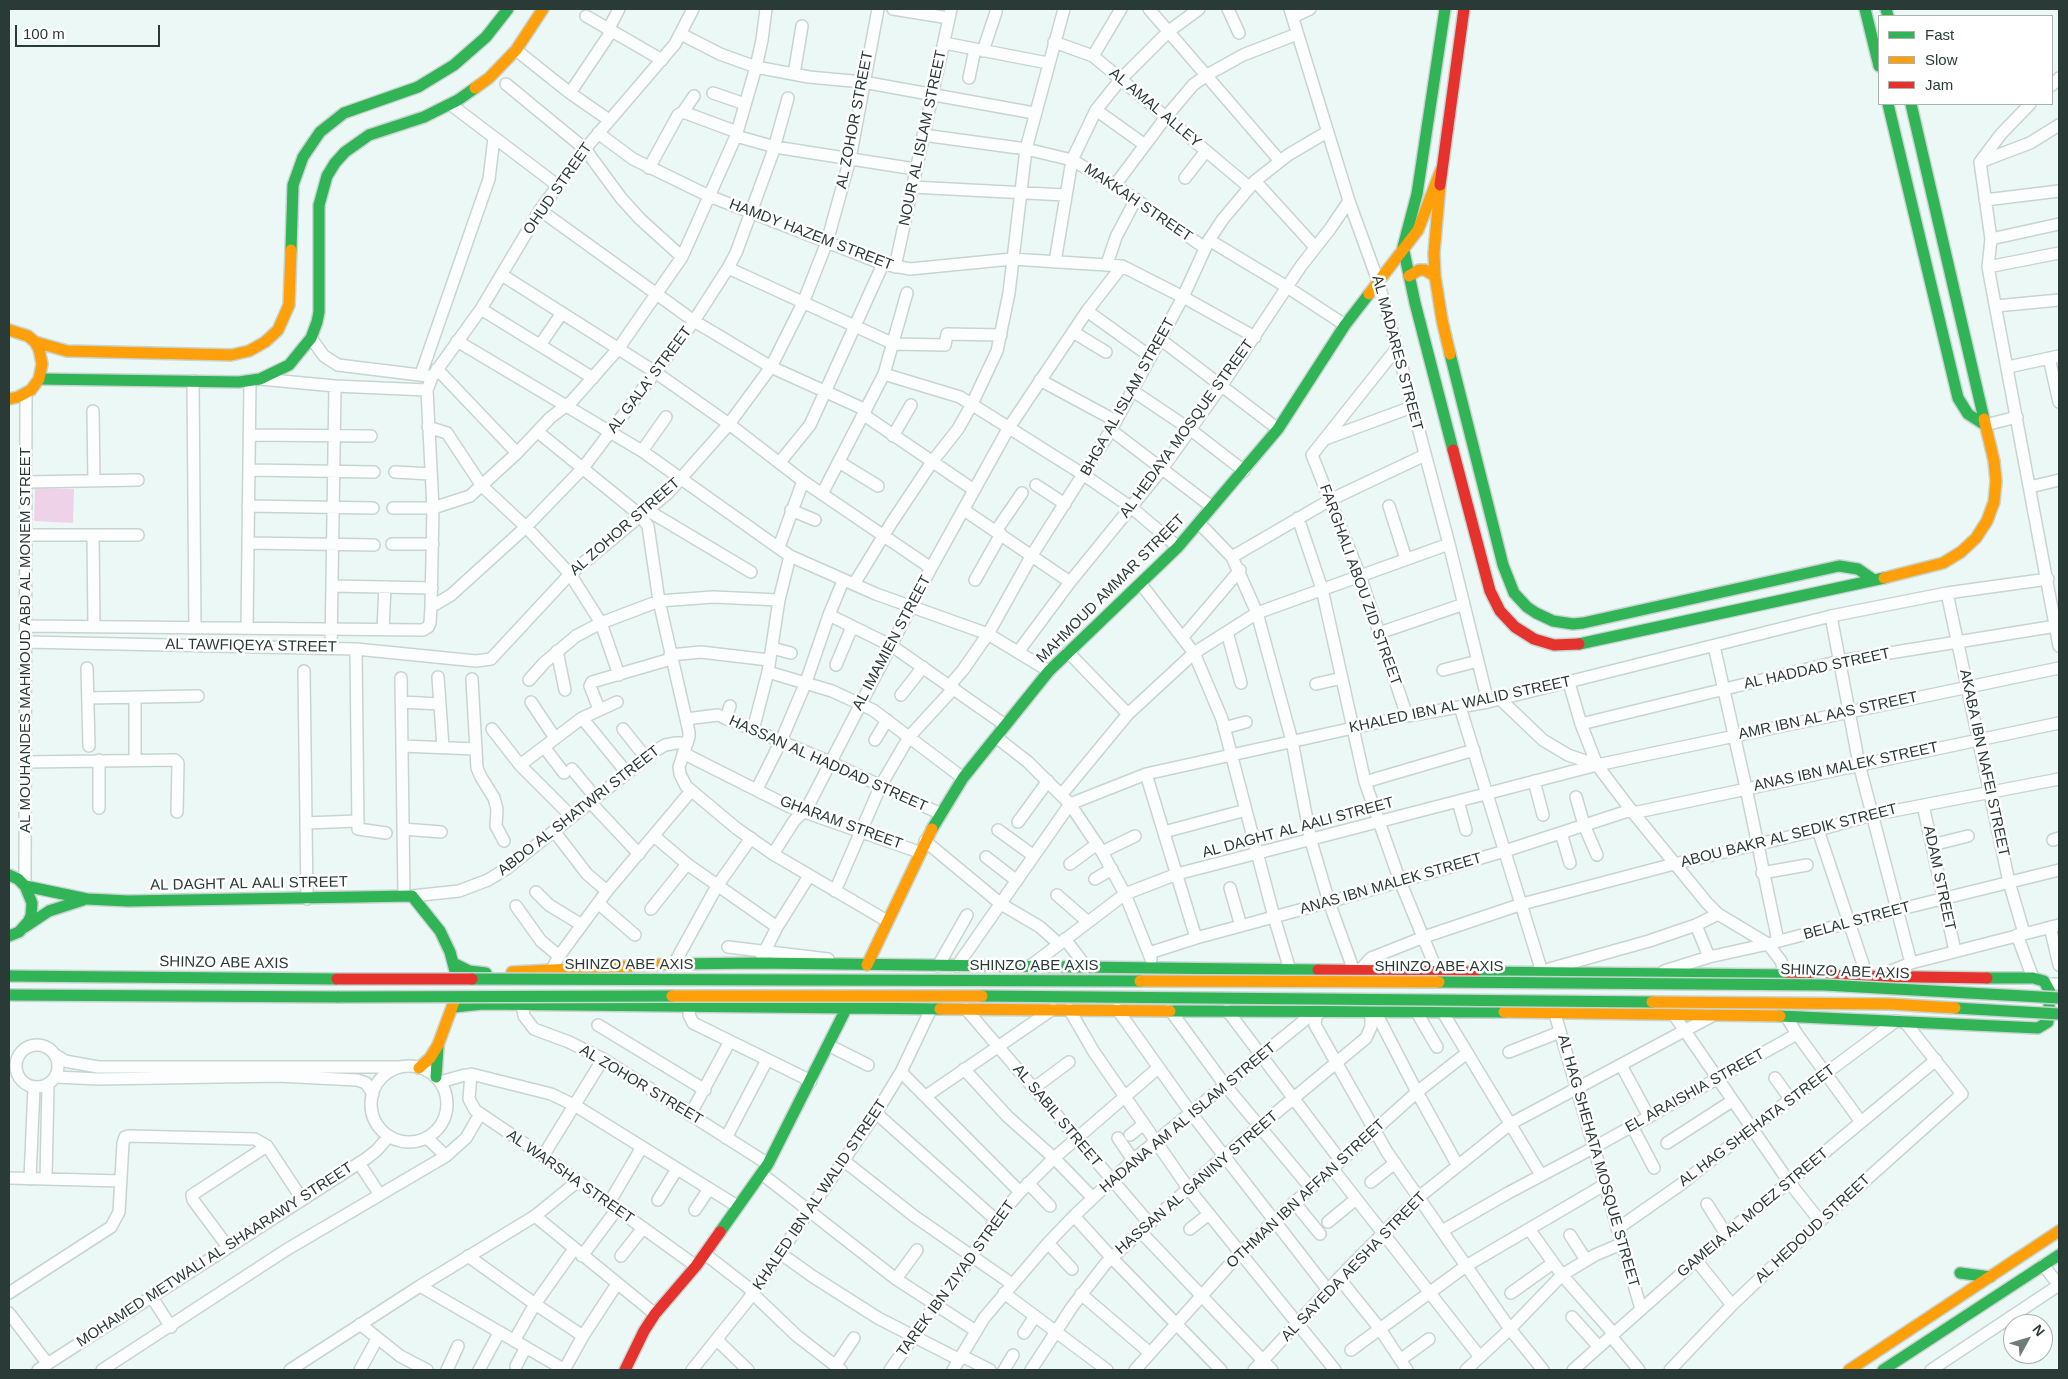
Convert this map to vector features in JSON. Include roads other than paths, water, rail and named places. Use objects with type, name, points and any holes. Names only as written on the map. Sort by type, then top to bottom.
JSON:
[{"type":"street","points":[[9,330],[19,332],[35,342],[67,351],[231,355],[249,351],[265,342],[278,330],[289,305],[293,185],[297,170],[311,144],[320,132],[344,114],[418,87],[454,65],[486,37],[508,9]]},
{"type":"street","points":[[255,380],[289,365],[311,338],[319,312],[319,205],[322,190],[331,170],[345,152],[369,135],[417,120],[450,104],[489,78],[516,50],[543,9]]},
{"type":"street","points":[[570,93],[609,30],[619,9]]},
{"type":"street","name":"OHUD STREET","points":[[430,373],[482,308],[540,210],[558,185],[598,133],[676,44],[693,9]]},
{"type":"street","points":[[393,508],[433,508],[470,496],[517,453],[550,418],[567,405],[618,349],[682,256],[736,134],[756,68],[766,9]]},
{"type":"street","name":"AL ZOHOR STREET","points":[[476,661],[491,659],[500,652],[570,574],[644,513],[682,478],[729,424],[771,367],[803,303],[827,242],[850,159],[878,9]]},
{"type":"street","points":[[894,9],[950,13]]},
{"type":"street","points":[[757,789],[781,741],[806,682],[829,615],[932,462],[958,429],[996,352],[1009,293],[1026,149],[1034,113],[1064,9]]},
{"type":"street","points":[[1093,56],[1121,9]]},
{"type":"street","points":[[1148,9],[1280,161]]},
{"type":"street","points":[[1055,262],[1072,160],[1096,110],[1121,79],[1169,31],[1199,9]]},
{"type":"street","points":[[1228,9],[1239,34]]},
{"type":"street","points":[[1291,13],[1310,9]]},
{"type":"street","points":[[1445,9],[1418,194],[1403,247],[1490,591],[1497,606],[1507,620],[1524,634],[1544,643],[1576,645],[1874,580],[1943,563],[1961,552],[1976,538],[1987,521],[1994,502],[1996,482],[1994,461],[1911,105]]},
{"type":"street","points":[[1464,9],[1441,170],[1434,253],[1435,276],[1442,320],[1505,575],[1514,593],[1536,613],[1563,623],[1583,623],[1839,566],[1858,569],[1874,580]]},
{"type":"street","points":[[1866,9],[1878,62]]},
{"type":"street","points":[[969,78],[996,12]]},
{"type":"street","name":"NOUR AL ISLAM STREET","points":[[780,462],[810,425],[854,327],[889,266],[912,187],[950,13]]},
{"type":"street","name":"AL MADARES STREET","points":[[1291,13],[1349,201],[1378,281],[1449,544],[1488,702]]},
{"type":"street","points":[[586,16],[662,60]]},
{"type":"street","points":[[794,74],[802,26]]},
{"type":"street","points":[[681,34],[720,54],[756,68],[933,93],[1034,113]]},
{"type":"street","points":[[1115,185],[1166,117],[1194,85],[1207,75],[1243,55],[1297,34]]},
{"type":"street","name":"AL AMAL ALLEY","points":[[1054,42],[1093,56],[1206,151],[1252,184],[1315,247]]},
{"type":"street","points":[[944,43],[1048,63]]},
{"type":"street","points":[[516,50],[570,93],[609,120]]},
{"type":"street","points":[[506,84],[586,149],[604,176],[634,212],[682,256]]},
{"type":"street","points":[[713,93],[745,104]]},
{"type":"street","points":[[649,168],[678,115],[683,112],[694,96]]},
{"type":"street","name":"AL GALA' STREET","points":[[431,607],[451,595],[526,527],[583,468],[694,321],[736,253],[775,146],[788,98]]},
{"type":"street","points":[[450,104],[558,185]]},
{"type":"street","points":[[2029,105],[2000,134],[1980,162],[1991,239],[1988,267],[2030,486],[2052,580],[2059,644]]},
{"type":"street","points":[[1889,106],[1958,398],[1968,414],[1985,424],[2017,417]]},
{"type":"street","points":[[1096,110],[1145,145]]},
{"type":"street","points":[[683,112],[736,134],[775,146],[916,169]]},
{"type":"street","points":[[1980,162],[2024,146],[2059,126]]},
{"type":"street","name":"BHGA AL ISLAM STREET","points":[[835,891],[881,785],[909,737],[952,687],[988,634],[1032,555],[1084,475],[1134,391],[1183,297],[1207,244],[1252,184],[1280,161],[1327,132]]},
{"type":"street","name":"HAMDY HAZEM STREET","points":[[598,133],[633,159],[709,196],[889,266],[910,269],[1012,259],[1122,266],[1183,297],[1254,337]]},
{"type":"street","name":"MAKKAH STREET","points":[[923,135],[1026,149],[1072,160],[1207,244],[1288,287],[1345,325]]},
{"type":"street","points":[[39,379],[255,380],[427,390],[430,373],[489,179],[494,138]]},
{"type":"street","points":[[1185,178],[1206,151]]},
{"type":"street","name":"MAHMOUD AMMAR STREET","points":[[867,966],[919,852],[963,778],[1049,671],[1178,547],[1278,429],[1345,325],[1403,247],[1418,230],[1441,170]]},
{"type":"street","points":[[912,187],[1065,196]]},
{"type":"street","points":[[1985,200],[2059,191]]},
{"type":"street","points":[[1107,264],[1116,237],[1136,199]]},
{"type":"street","name":"AL HEDAYA MOSQUE STREET","points":[[1018,652],[1070,582],[1132,508],[1191,430],[1315,247],[1349,201]]},
{"type":"street","points":[[540,210],[694,321],[771,367],[865,413],[893,436],[974,490]]},
{"type":"street","points":[[1991,239],[2059,224]]},
{"type":"street","points":[[1988,267],[2059,253]]},
{"type":"street","name":"AL IMAMIEN STREET","points":[[773,854],[794,821],[804,812],[931,568],[1008,429],[1087,311],[1122,266]]},
{"type":"street","points":[[728,268],[894,344],[945,344],[947,334],[1001,336]]},
{"type":"street","points":[[1409,276],[1419,270],[1425,270],[1435,276]]},
{"type":"street","points":[[502,275],[655,372],[729,424],[803,481],[931,568]]},
{"type":"street","points":[[822,494],[884,374],[907,293]]},
{"type":"street","points":[[1996,306],[2059,300]]},
{"type":"street","points":[[482,308],[593,378]]},
{"type":"street","points":[[1087,311],[1152,356]]},
{"type":"street","points":[[540,345],[562,314]]},
{"type":"street","points":[[1073,332],[1106,352]]},
{"type":"street","points":[[311,338],[324,356],[338,365],[430,373],[517,453]]},
{"type":"street","points":[[1160,339],[1278,429]]},
{"type":"street","points":[[458,340],[642,451],[790,556],[849,583],[911,608],[988,634],[1049,671]]},
{"type":"street","points":[[9,399],[26,394],[36,385],[39,379],[42,364],[39,349],[35,342]]},
{"type":"street","points":[[1325,439],[1397,348]]},
{"type":"street","points":[[2008,367],[2054,357],[2059,402]]},
{"type":"street","points":[[884,374],[952,394],[972,404],[1008,429],[1084,475],[1132,508],[1178,547]]},
{"type":"street","points":[[247,628],[249,435],[255,380]]},
{"type":"street","points":[[1040,380],[1113,426],[1162,469],[1212,507]]},
{"type":"street","points":[[193,381],[196,628]]},
{"type":"street","points":[[331,648],[335,386]]},
{"type":"street","name":"AL TAWFIQEYA STREET","points":[[26,626],[423,630],[430,623],[433,544],[432,474],[427,390]]},
{"type":"street","points":[[1134,391],[1191,430],[1244,471]]},
{"type":"street","name":"AL MOUHANDES MAHMOUD ABD AL MONEM STREET","points":[[25,886],[26,394]]},
{"type":"street","points":[[893,436],[911,405]]},
{"type":"street","points":[[1325,439],[1412,407]]},
{"type":"street","points":[[93,411],[94,481]]},
{"type":"street","points":[[642,451],[666,417]]},
{"type":"street","points":[[428,427],[447,433],[482,486],[526,527],[570,574],[601,624],[619,675]]},
{"type":"street","points":[[538,432],[644,513],[751,572]]},
{"type":"street","points":[[249,435],[333,434],[371,436]]},
{"type":"street","name":"FARGHALI ABOU ZID STREET","points":[[1325,439],[1312,455],[1360,576],[1407,716]]},
{"type":"street","points":[[1232,557],[1330,500],[1425,455]]},
{"type":"street","points":[[839,462],[878,486]]},
{"type":"street","points":[[249,470],[374,472]]},
{"type":"street","points":[[395,472],[432,474]]},
{"type":"street","points":[[26,482],[138,480]]},
{"type":"street","points":[[2030,486],[2059,480]]},
{"type":"street","points":[[779,547],[803,481]]},
{"type":"street","points":[[1036,485],[1065,504]]},
{"type":"street","points":[[975,580],[998,533],[1022,493]]},
{"type":"street","points":[[248,506],[374,508]]},
{"type":"street","points":[[1389,506],[1406,559]]},
{"type":"street","points":[[791,510],[815,520]]},
{"type":"street","points":[[964,510],[1070,582]]},
{"type":"street","points":[[644,513],[650,532],[659,601],[689,732],[680,760],[680,774],[686,786],[773,854],[887,921]]},
{"type":"street","points":[[1298,518],[1322,589],[1365,782],[1400,881],[1437,971]]},
{"type":"street","points":[[1199,523],[1232,557],[1240,570],[1257,613],[1292,742],[1311,841],[1329,902],[1357,970]]},
{"type":"street","points":[[26,535],[138,535]]},
{"type":"street","points":[[94,535],[94,627]]},
{"type":"street","points":[[248,543],[374,545]]},
{"type":"street","points":[[392,544],[433,544]]},
{"type":"street","points":[[1062,794],[1128,714],[1194,653],[1257,613],[1449,544]]},
{"type":"street","points":[[753,730],[772,648],[790,556]]},
{"type":"street","points":[[1183,637],[1240,570]]},
{"type":"street","name":"KHALED IBN AL WALID STREET","points":[[1070,804],[1146,774],[1407,716],[1488,702],[1831,616],[1947,593],[2052,580]]},
{"type":"street","points":[[1141,584],[1194,653],[1224,728],[1290,970]]},
{"type":"street","points":[[332,586],[432,588]]},
{"type":"street","points":[[383,629],[385,587]]},
{"type":"street","name":"AKABA IBN NAFEI STREET","points":[[1947,593],[1969,687],[2020,934],[2033,978]]},
{"type":"street","points":[[529,680],[557,651],[576,636],[659,601],[713,597],[780,600]]},
{"type":"street","points":[[1379,633],[1464,604]]},
{"type":"street","points":[[829,615],[892,646],[1005,725]]},
{"type":"street","points":[[1831,616],[1859,764],[1911,963]]},
{"type":"street","name":"AL HADDAD STREET","points":[[1581,724],[1840,661],[2056,626]]},
{"type":"street","points":[[836,665],[852,627]]},
{"type":"street","points":[[1227,632],[1241,683]]},
{"type":"street","name":"AL TAWFIQEYA STREET","points":[[26,642],[356,649],[476,661]]},
{"type":"street","points":[[1714,646],[1746,788],[1773,943],[1785,975]]},
{"type":"street","points":[[772,648],[792,653]]},
{"type":"street","points":[[356,649],[357,821],[359,831],[386,833]]},
{"type":"street","points":[[557,651],[565,690]]},
{"type":"street","points":[[1068,652],[1128,714]]},
{"type":"street","points":[[598,709],[590,686],[591,682],[619,675],[671,657],[705,653],[768,666],[860,703],[887,720],[963,778]]},
{"type":"street","points":[[1443,670],[1478,661]]},
{"type":"street","points":[[901,695],[923,667]]},
{"type":"street","points":[[87,668],[90,746]]},
{"type":"street","name":"AMR IBN AL AAS STREET","points":[[1597,765],[2059,668]]},
{"type":"street","points":[[304,671],[307,899]]},
{"type":"street","points":[[438,677],[443,747]]},
{"type":"street","points":[[401,678],[403,830],[408,896],[440,931],[453,963],[456,990],[454,1007],[438,1045],[430,1058],[419,1068]]},
{"type":"street","points":[[1316,684],[1342,678]]},
{"type":"street","points":[[472,679],[478,773],[494,798],[497,809],[496,826],[504,841]]},
{"type":"street","points":[[1569,683],[1581,724],[1597,765],[1632,811],[1674,864],[1718,914],[1773,943]]},
{"type":"street","points":[[88,698],[198,696]]},
{"type":"street","points":[[135,697],[135,759]]},
{"type":"street","points":[[1500,699],[1543,740],[1568,755],[1597,765]]},
{"type":"street","points":[[401,702],[440,704]]},
{"type":"street","points":[[531,702],[555,738]]},
{"type":"street","points":[[520,764],[582,718],[616,702]]},
{"type":"street","points":[[726,719],[730,706]]},
{"type":"street","points":[[1460,707],[1542,972]]},
{"type":"street","name":"HASSAN AL HADDAD STREET","points":[[686,719],[713,715],[726,719],[830,762],[941,814]]},
{"type":"street","points":[[582,718],[627,773]]},
{"type":"street","points":[[875,740],[887,720]]},
{"type":"street","points":[[1224,728],[1246,722]]},
{"type":"street","name":"ANAS IBN MALEK STREET","points":[[1149,953],[1505,851],[1632,811],[2059,722]]},
{"type":"street","points":[[492,729],[520,764],[572,817]]},
{"type":"street","points":[[623,729],[646,758]]},
{"type":"street","points":[[996,737],[1062,794],[1070,804],[1112,869],[1125,894],[1149,953],[1153,968]]},
{"type":"street","name":"ABDO AL SHATWRI STREET","points":[[408,896],[459,891],[488,880],[506,869],[665,745],[676,743],[685,748]]},
{"type":"street","points":[[402,746],[476,749]]},
{"type":"street","points":[[544,747],[568,771],[638,854]]},
{"type":"street","name":"GHARAM STREET","points":[[685,748],[757,789],[804,812],[919,852]]},
{"type":"street","points":[[1365,782],[1474,750]]},
{"type":"street","points":[[26,762],[174,759],[177,761],[177,812]]},
{"type":"street","points":[[98,760],[99,808]]},
{"type":"street","name":"AL DAGHT AL AALI STREET","points":[[1030,967],[1125,894],[1177,874],[1311,841],[1597,765]]},
{"type":"street","points":[[1146,774],[1196,938]]},
{"type":"street","name":"ABOU BAKR AL SEDIK STREET","points":[[1357,970],[1371,958],[1424,937],[1522,904],[1872,815],[2059,779]]},
{"type":"street","points":[[1534,781],[1543,814]]},
{"type":"street","points":[[1018,822],[1048,782]]},
{"type":"street","points":[[552,969],[559,956],[607,891],[691,791]]},
{"type":"street","points":[[1576,797],[1584,825],[1597,854]]},
{"type":"street","points":[[1458,801],[1466,830]]},
{"type":"street","points":[[957,966],[1070,804]]},
{"type":"street","name":"ADAM STREET","points":[[1923,805],[1955,951]]},
{"type":"street","points":[[1164,832],[1246,810]]},
{"type":"street","points":[[306,823],[357,821]]},
{"type":"street","points":[[403,830],[441,832]]},
{"type":"street","points":[[998,830],[1034,856]]},
{"type":"street","points":[[1818,830],[1848,923],[1873,976]]},
{"type":"street","points":[[554,831],[587,874],[607,891]]},
{"type":"street","points":[[1561,833],[1570,863]]},
{"type":"street","points":[[654,836],[687,864],[777,927]]},
{"type":"street","points":[[1070,864],[1099,848],[1135,836]]},
{"type":"street","points":[[1932,845],[1968,836]]},
{"type":"street","points":[[674,964],[717,886],[751,838]]},
{"type":"street","points":[[925,841],[1001,904],[1062,941],[1087,968]]},
{"type":"street","points":[[986,857],[1017,881]]},
{"type":"street","points":[[651,909],[687,864]]},
{"type":"street","points":[[1762,873],[1807,865]]},
{"type":"street","points":[[1095,879],[1112,869]]},
{"type":"street","name":"BELAL STREET","points":[[1655,974],[1710,957],[1773,943],[2059,870]]},
{"type":"street","name":"AL DAGHT AL AALI STREET","points":[[9,876],[18,879],[25,886],[87,900],[307,899],[408,896]]},
{"type":"street","points":[[760,963],[777,927],[809,876]]},
{"type":"street","points":[[24,927],[31,916],[32,910],[31,897],[25,886]]},
{"type":"street","points":[[1230,888],[1240,926]]},
{"type":"street","points":[[536,892],[549,905],[582,925]]},
{"type":"street","points":[[1057,895],[1088,922]]},
{"type":"street","name":"AL DAGHT AL AALI STREET","points":[[9,936],[49,911],[87,900]]},
{"type":"street","points":[[598,903],[635,935]]},
{"type":"street","points":[[516,906],[541,941],[559,956]]},
{"type":"street","points":[[1542,972],[1649,941],[1696,925],[1718,914]]},
{"type":"street","points":[[938,966],[967,915]]},
{"type":"street","points":[[1696,925],[1710,957]]},
{"type":"street","points":[[1873,976],[1911,963],[2055,926],[2059,965]]},
{"type":"street","points":[[728,947],[832,960]]},
{"type":"street","points":[[453,963],[474,973],[674,964],[760,963],[867,966],[2033,978],[2040,979],[2047,984],[2050,992],[2047,1024]]},
{"type":"street","points":[[1272,970],[1285,976],[1290,990],[1289,1000],[1279,1010]]},
{"type":"street","points":[[1338,970],[1329,975],[1323,989],[1326,1002],[1338,1011]]},
{"type":"street","points":[[522,972],[522,1005]]},
{"type":"street","name":"SHINZO ABE AXIS","points":[[9,976],[1824,985],[2059,998]]},
{"type":"street","points":[[2047,984],[2059,984]]},
{"type":"street","name":"SHINZO ABE AXIS","points":[[9,995],[339,997],[816,995],[1890,1004],[2059,1014]]},
{"type":"street","points":[[454,1007],[476,1004],[846,1009],[1442,1011],[1786,1016],[1900,1025],[2038,1028],[2047,1024],[2059,1025]]},
{"type":"street","name":"AL ZOHOR STREET","points":[[522,1005],[526,1021],[534,1029],[569,1042],[604,1059],[726,1138],[765,1169],[808,1210],[896,1279],[976,1331]]},
{"type":"street","points":[[690,1007],[689,1015],[693,1022],[811,1081]]},
{"type":"street","points":[[625,1370],[655,1314],[696,1266],[765,1169],[846,1009]]},
{"type":"street","name":"KHALED IBN AL WALID STREET","points":[[692,1370],[753,1293],[876,1113],[901,1072],[931,1009]]},
{"type":"street","name":"AL SABIL STREET","points":[[966,1009],[1149,1223]]},
{"type":"street","points":[[926,1096],[1053,1009]]},
{"type":"street","points":[[1069,1009],[1094,1052],[1188,1188],[1334,1370]]},
{"type":"street","points":[[1117,1009],[1191,1113],[1328,1290]]},
{"type":"street","points":[[1170,1010],[1225,1085],[1310,1187]]},
{"type":"street","points":[[1227,1010],[1294,1099],[1356,1199],[1480,1357]]},
{"type":"street","points":[[1319,1010],[1315,1025],[1374,1130],[1510,1330],[1543,1370]]},
{"type":"street","name":"HADANA AM AL ISLAM STREET","points":[[953,1370],[976,1331],[1004,1293],[1074,1216],[1133,1160],[1319,1010]]},
{"type":"street","points":[[1373,1011],[1458,1166]]},
{"type":"street","name":"HASSAN AL GANINY STREET","points":[[1031,1370],[1081,1294],[1112,1258],[1224,1156],[1366,1038],[1371,1027],[1373,1011]]},
{"type":"street","points":[[1416,1011],[1436,1047]]},
{"type":"street","points":[[1442,1011],[1541,1175]]},
{"type":"street","name":"AL HAG SHEHATA MOSQUE STREET","points":[[1555,1014],[1640,1309]]},
{"type":"street","points":[[1674,1015],[1716,1079],[1789,1182],[1820,1221]]},
{"type":"street","name":"AL SAYEDA AESHA STREET","points":[[1254,1370],[1339,1278],[1419,1197],[1510,1124],[1713,1015]]},
{"type":"street","points":[[1786,1016],[1861,1122]]},
{"type":"street","points":[[598,1025],[705,1090]]},
{"type":"street","points":[[1900,1025],[1936,1060]]},
{"type":"street","name":"AL HAG SHEHATA STREET","points":[[1617,1229],[1680,1185],[1752,1128],[1826,1074],[1900,1025]]},
{"type":"street","points":[[1508,1052],[1560,1032]]},
{"type":"street","name":"EL ARAISHIA STREET","points":[[1442,1231],[1797,1034]]},
{"type":"street","points":[[690,1115],[730,1041]]},
{"type":"street","points":[[9,1062],[27,1047],[36,1044],[50,1049],[65,1061],[98,1067],[400,1067],[419,1068],[438,1080],[446,1094],[446,1113],[438,1130],[428,1138],[408,1142],[389,1136],[379,1126],[373,1114],[373,1094],[378,1083],[385,1075],[400,1067]]},
{"type":"street","points":[[828,1044],[868,1065]]},
{"type":"street","points":[[438,1045],[438,1080]]},
{"type":"street","name":"OTHMAN IBN AFFAN STREET","points":[[1135,1370],[1241,1252],[1416,1092],[1467,1053]]},
{"type":"street","points":[[20,1054],[16,1065],[22,1081]]},
{"type":"street","points":[[46,1179],[52,1081],[59,1067],[57,1056]]},
{"type":"street","points":[[544,1156],[604,1059]]},
{"type":"street","points":[[726,1138],[767,1060]]},
{"type":"street","name":"AL HEDOUD STREET","points":[[1670,1370],[1732,1304],[1820,1221],[1962,1094],[1936,1060]]},
{"type":"street","name":"GAMEIA AL MOEZ STREET","points":[[1573,1370],[1726,1234],[1936,1060]]},
{"type":"street","points":[[1034,1088],[1068,1062]]},
{"type":"street","points":[[1621,1065],[1649,1117]]},
{"type":"street","points":[[337,1067],[337,1079]]},
{"type":"street","name":"TAREK IBN ZIYAD STREET","points":[[890,1370],[996,1220],[1020,1192],[1054,1158],[1158,1068]]},
{"type":"street","points":[[964,1069],[1007,1116],[1054,1158],[1093,1198]]},
{"type":"street","points":[[901,1072],[1020,1192]]},
{"type":"street","points":[[438,1080],[470,1074],[539,1090],[576,1106],[737,1206]]},
{"type":"street","name":"AL WARSHA STREET","points":[[470,1074],[469,1100],[471,1105],[480,1114],[544,1156],[696,1266]]},
{"type":"street","points":[[9,1076],[34,1087],[52,1081],[107,1079],[254,1076],[337,1079],[362,1081],[369,1086],[373,1094]]},
{"type":"street","points":[[1775,1078],[1791,1100]]},
{"type":"street","points":[[30,1178],[34,1087]]},
{"type":"street","points":[[1666,1142],[1732,1101]]},
{"type":"street","points":[[876,1113],[996,1220]]},
{"type":"street","points":[[102,1370],[286,1250],[446,1156],[466,1138],[480,1114]]},
{"type":"street","points":[[1130,1135],[1144,1124]]},
{"type":"street","points":[[1632,1126],[1654,1168]]},
{"type":"street","points":[[9,1293],[111,1227],[119,1212],[123,1140],[128,1136],[252,1138],[267,1146],[302,1199]]},
{"type":"street","name":"MOHAMED METWALI AL SHAARAWY STREET","points":[[43,1367],[359,1163],[377,1150],[389,1136]]},
{"type":"street","points":[[428,1138],[446,1156]]},
{"type":"street","points":[[1118,1138],[1133,1160]]},
{"type":"street","points":[[228,1247],[193,1200],[192,1195],[267,1146]]},
{"type":"street","points":[[514,1341],[534,1304],[578,1252],[613,1206],[642,1147]]},
{"type":"street","points":[[844,1160],[914,1216],[1012,1284]]},
{"type":"street","points":[[359,1163],[380,1195]]},
{"type":"street","points":[[1372,1182],[1395,1163]]},
{"type":"street","points":[[658,1200],[677,1169]]},
{"type":"street","points":[[9,1178],[121,1181]]},
{"type":"street","points":[[290,1370],[420,1286],[535,1216],[578,1181]]},
{"type":"street","points":[[1028,1183],[1050,1206]]},
{"type":"street","points":[[1351,1350],[1466,1266],[1604,1186]]},
{"type":"street","points":[[695,1210],[709,1189]]},
{"type":"street","points":[[1328,1222],[1356,1199]]},
{"type":"street","points":[[1294,1202],[1320,1234]]},
{"type":"street","points":[[1707,1204],[1726,1234]]},
{"type":"street","points":[[1190,1229],[1209,1214]]},
{"type":"street","points":[[535,1216],[655,1314]]},
{"type":"street","points":[[1074,1216],[1112,1258],[1221,1370]]},
{"type":"street","points":[[621,1256],[643,1228]]},
{"type":"street","points":[[1529,1229],[1562,1275],[1639,1370]]},
{"type":"street","points":[[1140,1231],[1272,1370]]},
{"type":"street","points":[[1849,1370],[2059,1231]]},
{"type":"street","points":[[1570,1234],[1586,1260]]},
{"type":"street","points":[[1048,1243],[1072,1270]]},
{"type":"street","points":[[1466,1370],[1510,1330],[1562,1275],[1586,1260],[1621,1244]]},
{"type":"street","points":[[896,1279],[917,1250]]},
{"type":"street","points":[[780,1253],[844,1298],[912,1337],[990,1370]]},
{"type":"street","points":[[705,1254],[753,1293],[797,1336],[838,1368],[854,1338]]},
{"type":"street","points":[[1883,1370],[2059,1254]]},
{"type":"street","points":[[468,1256],[534,1304],[583,1336]]},
{"type":"street","points":[[1696,1260],[1732,1304]]},
{"type":"street","points":[[1511,1293],[1553,1263]]},
{"type":"street","points":[[1930,1370],[2059,1285],[2043,1265]]},
{"type":"street","points":[[1960,1273],[1990,1277]]},
{"type":"street","points":[[1339,1278],[1380,1329],[1407,1370]]},
{"type":"street","points":[[420,1286],[564,1370],[583,1336],[617,1284]]},
{"type":"street","points":[[1004,1293],[1107,1370]]},
{"type":"street","points":[[1081,1294],[1150,1353]]},
{"type":"street","points":[[151,1296],[171,1326]]},
{"type":"street","points":[[9,1313],[43,1367]]},
{"type":"street","points":[[1024,1333],[1035,1316]]},
{"type":"street","points":[[1572,1317],[1599,1347]]},
{"type":"street","points":[[360,1324],[400,1356],[427,1370]]},
{"type":"street","points":[[479,1370],[499,1332]]},
{"type":"street","points":[[360,1370],[378,1339]]},
{"type":"street","points":[[1400,1360],[1430,1339]]},
{"type":"street","points":[[717,1340],[748,1370]]},
{"type":"street","points":[[447,1370],[458,1346]]},
{"type":"street","points":[[516,1366],[526,1347]]},
{"type":"street","points":[[1004,1370],[1013,1355]]}]
